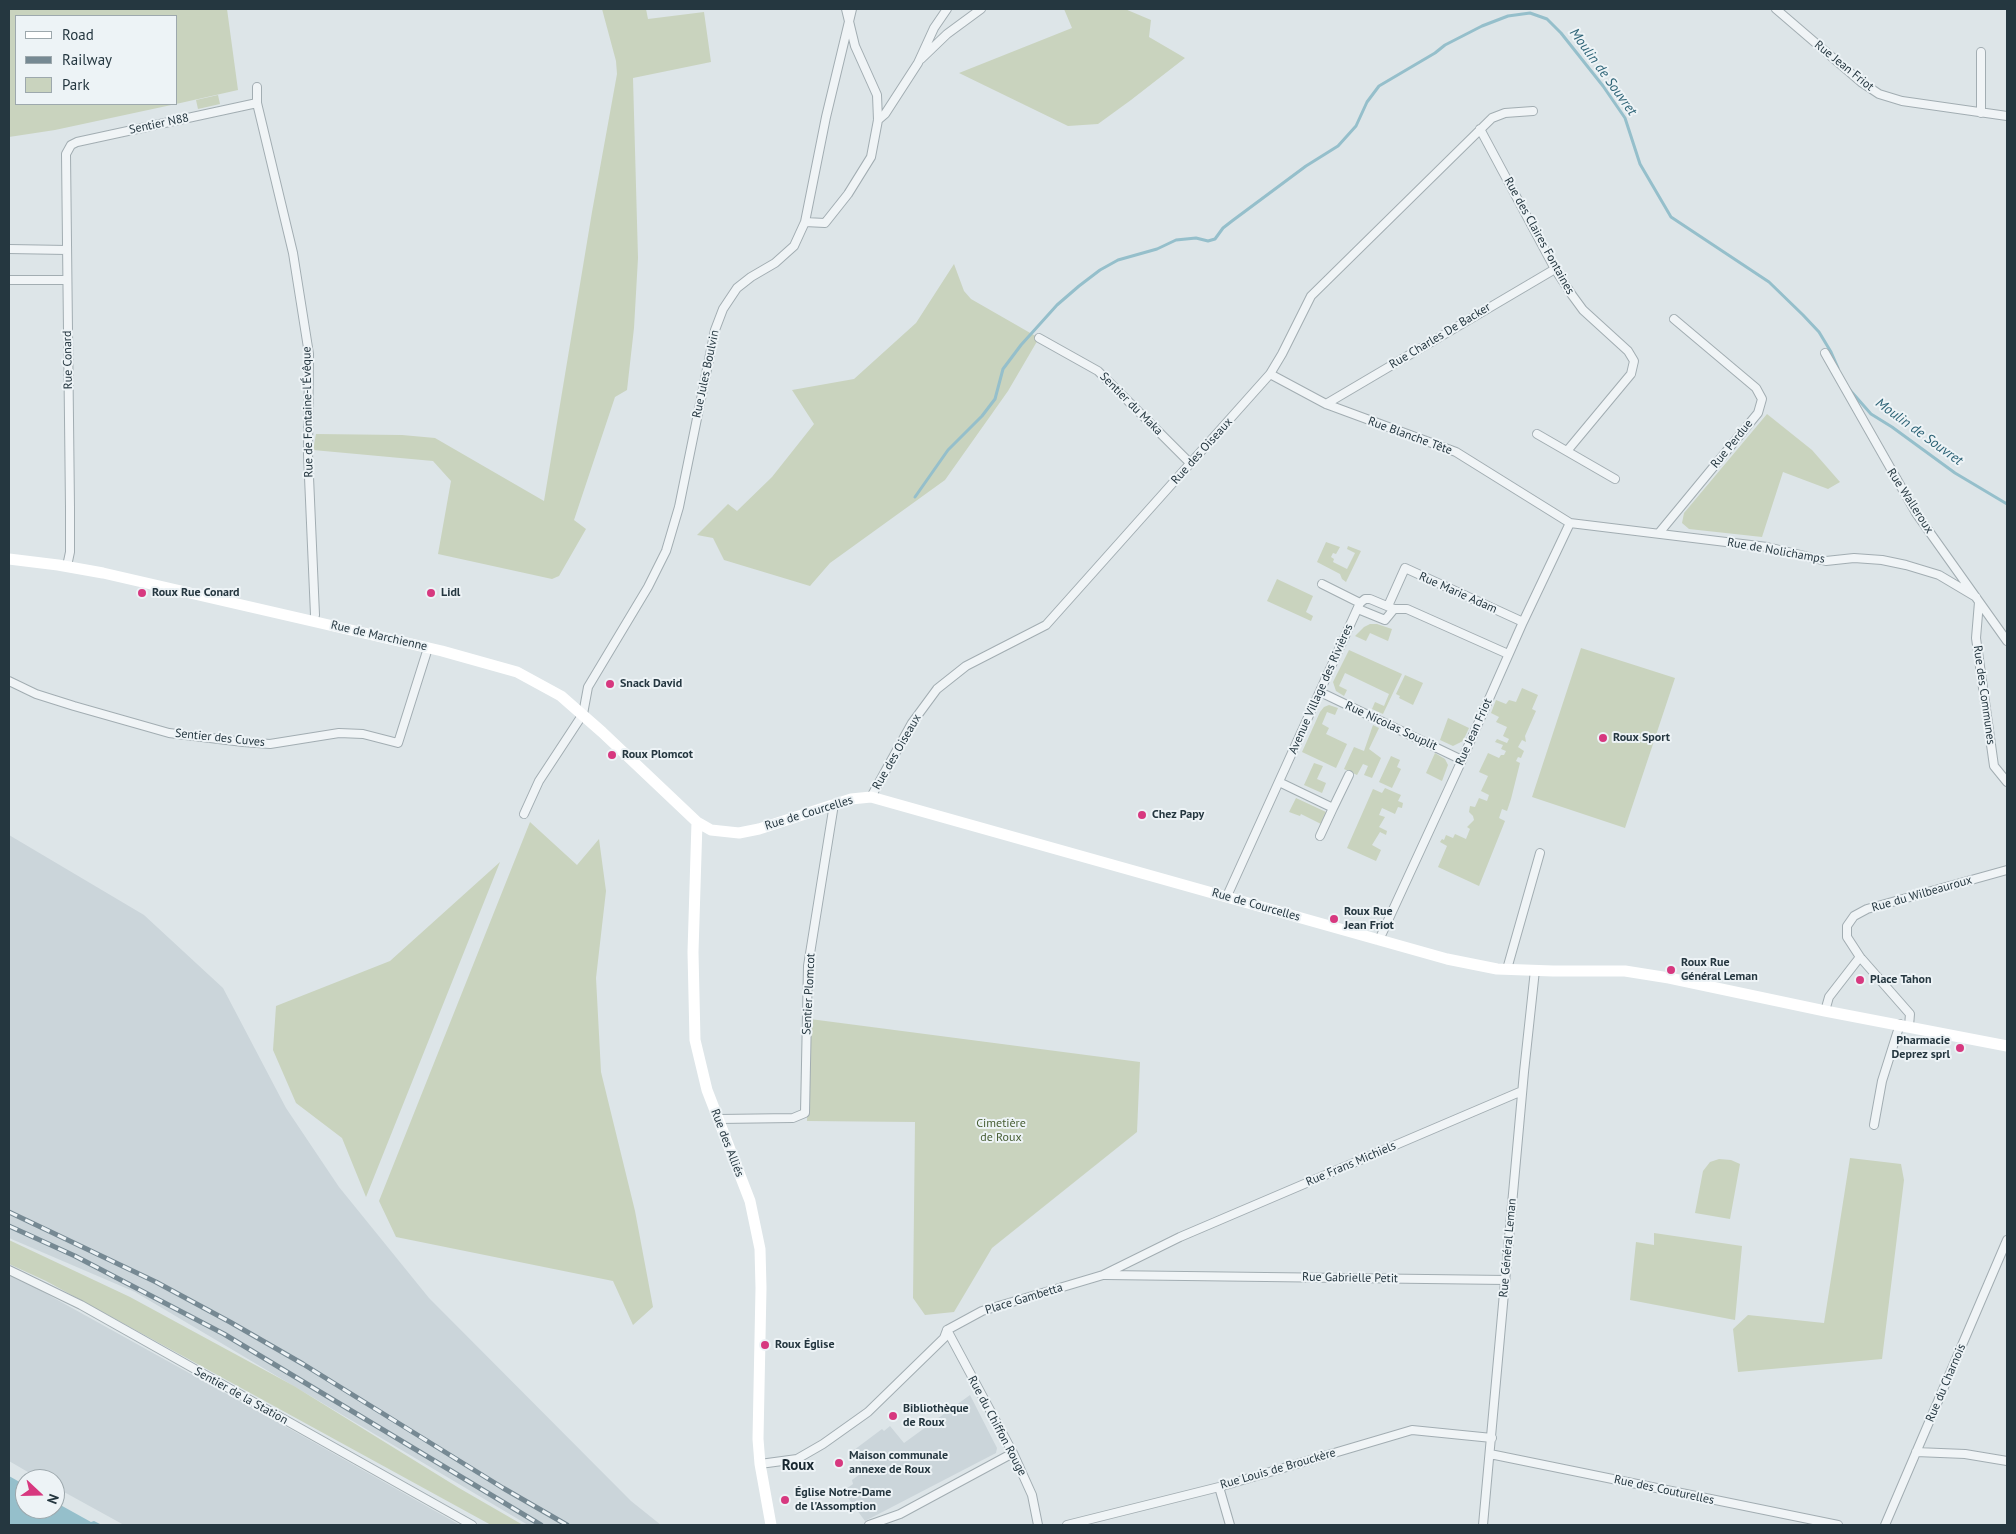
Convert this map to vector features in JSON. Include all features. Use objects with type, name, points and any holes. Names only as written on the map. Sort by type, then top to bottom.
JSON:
[{"type":"main road","name":"Rue de Marchienne","points":[[9,559],[68,566],[428,648],[517,672],[561,696],[583,714],[697,822]]},
{"type":"main road","name":"Rue de Courcelles","points":[[697,822],[711,830],[739,833],[759,829],[851,799],[872,796],[1447,959],[1507,969],[1625,971],[1673,978],[1825,1011],[2007,1046]]},
{"type":"main road","name":"Rue des Alliés","points":[[697,822],[694,898],[694,1020],[702,1074],[750,1201],[760,1249],[761,1288],[758,1400],[760,1464],[771,1525]]},
{"type":"street","points":[[805,222],[825,223],[848,194],[870,157],[878,120],[877,95],[855,46],[846,9]]},
{"type":"street","name":"Rue Jules Boulvin","points":[[583,714],[588,687],[648,588],[666,551],[679,507],[714,330],[722,310],[737,288],[774,263],[794,246],[805,222],[826,117],[852,9]]},
{"type":"street","points":[[878,120],[885,114],[918,62],[934,28],[947,9]]},
{"type":"street","points":[[918,62],[948,34],[981,9]]},
{"type":"street","name":"Rue Jean Friot","points":[[1776,9],[1860,82],[1879,94],[1902,101],[2007,116]]},
{"type":"street","points":[[1981,52],[1981,112]]},
{"type":"street","name":"Rue de Fontaine-l'Évêque","points":[[257,87],[257,103],[293,253],[309,354],[308,454],[313,621]]},
{"type":"street","name":"Sentier N88","points":[[66,154],[71,145],[78,142],[257,103]]},
{"type":"street","name":"Rue des Oiseaux","points":[[872,796],[912,722],[937,688],[966,666],[1046,626],[1270,374],[1311,296],[1492,118],[1505,113],[1533,111]]},
{"type":"street","name":"Rue des Claires Fontaines","points":[[1480,129],[1555,269],[1583,310],[1628,351],[1634,361],[1631,374],[1567,452]]},
{"type":"street","name":"Rue Conard","points":[[66,154],[70,508],[70,552],[68,566]]},
{"type":"street","points":[[9,249],[67,250]]},
{"type":"street","name":"Rue Charles De Backer","points":[[1326,404],[1555,269]]},
{"type":"street","points":[[9,280],[67,280]]},
{"type":"street","name":"Rue Perdue","points":[[1659,533],[1758,413],[1762,399],[1756,388],[1674,319]]},
{"type":"street","name":"Sentier du Maka","points":[[1039,338],[1098,371],[1190,463]]},
{"type":"street","name":"Rue Walleroux","points":[[1824,353],[1916,513],[2007,642]]},
{"type":"street","name":"Rue Blanche Tête","points":[[1270,374],[1326,404],[1456,452],[1570,523]]},
{"type":"street","points":[[1537,434],[1615,479]]},
{"type":"street","name":"Rue Jean Friot","points":[[1379,940],[1462,760],[1508,654],[1570,523]]},
{"type":"street","name":"Rue de Nolichamps","points":[[1570,523],[1767,547],[1826,561],[1854,558],[1890,561],[1938,575],[1978,599]]},
{"type":"street","name":"Rue Marie Adam","points":[[1391,608],[1405,568],[1523,622]]},
{"type":"street","points":[[1322,584],[1361,603],[1385,620],[1391,608]]},
{"type":"street","points":[[1361,603],[1370,599],[1391,608],[1407,609],[1508,654]]},
{"type":"street","name":"Rue des Communes","points":[[1978,599],[1976,638],[1994,766],[2007,782]]},
{"type":"street","name":"Avenue Village des Rivières","points":[[1227,896],[1361,603]]},
{"type":"street","name":"Sentier des Cuves","points":[[9,681],[36,694],[170,733],[270,744],[339,733],[364,734],[398,744],[428,648]]},
{"type":"street","name":"Rue Nicolas Souplit","points":[[1320,692],[1462,760]]},
{"type":"street","points":[[524,814],[539,781],[583,714]]},
{"type":"street","points":[[1320,836],[1349,776]]},
{"type":"street","points":[[1279,782],[1334,808]]},
{"type":"street","name":"Sentier Plomcot","points":[[719,1119],[793,1118],[805,1114],[808,966],[834,804]]},
{"type":"street","points":[[1507,969],[1540,853]]},
{"type":"street","name":"Rue du Wilbeauroux","points":[[1860,957],[1847,937],[1847,926],[1854,916],[1867,909],[2007,870]]},
{"type":"street","points":[[1825,1011],[1829,997],[1860,957],[1910,1014],[1882,1081],[1874,1125]]},
{"type":"street","name":"Rue Général Leman","points":[[1483,1525],[1522,1090],[1535,970]]},
{"type":"street","name":"Rue Frans Michiels","points":[[1180,1237],[1522,1090]]},
{"type":"street","name":"Place Gambetta","points":[[946,1330],[982,1311],[1103,1275],[1180,1237]]},
{"type":"street","name":"Rue du Charnois","points":[[1885,1525],[2007,1240]]},
{"type":"street","name":"Sentier de la Station","points":[[9,1270],[81,1305],[256,1406],[472,1525]]},
{"type":"street","name":"Place Gambetta","points":[[1103,1275],[1195,1276]]},
{"type":"street","name":"Rue Gabrielle Petit","points":[[1195,1276],[1506,1280]]},
{"type":"street","points":[[760,1464],[797,1458],[823,1444],[868,1412],[944,1338],[946,1330]]},
{"type":"street","name":"Rue du Chiffon Rouge","points":[[946,1330],[1012,1453],[1032,1495],[1038,1525]]},
{"type":"street","name":"Rue Louis de Brouckère","points":[[1067,1525],[1219,1487],[1412,1430],[1492,1438]]},
{"type":"street","points":[[1916,1452],[1965,1454],[2007,1461]]},
{"type":"street","points":[[869,1525],[900,1514],[1012,1453]]},
{"type":"street","name":"Rue des Couturelles","points":[[1490,1454],[1838,1525]]},
{"type":"street","points":[[1219,1487],[1230,1525]]},
{"type":"shaded area","points":[[9,835],[144,915],[223,988],[286,1108],[339,1187],[429,1298],[631,1501],[661,1525],[528,1525],[135,1292],[9,1238]]},
{"type":"shaded area","points":[[9,1273],[460,1525],[124,1525],[65,1493],[65,1469],[23,1469],[9,1461]]},
{"type":"shaded area","points":[[970,1395],[997,1448],[996,1453],[865,1521],[843,1491],[853,1484],[852,1480],[864,1471],[857,1457],[854,1458],[850,1453],[882,1429],[884,1431],[890,1426],[904,1443]]},
{"type":"green space","points":[[9,9],[227,9],[238,90],[178,104],[178,15],[15,15],[15,105],[171,105],[55,130],[9,137]]},
{"type":"green space","points":[[602,9],[646,9],[648,19],[704,12],[711,62],[633,78],[638,258],[634,328],[627,390],[615,397],[574,520],[586,529],[559,576],[552,579],[438,554],[451,481],[433,461],[313,450],[316,434],[402,435],[435,438],[544,501],[617,74],[616,61]]},
{"type":"green space","points":[[1064,9],[1125,9],[1151,20],[1149,37],[1185,58],[1098,124],[1068,126],[959,73],[1072,28]]},
{"type":"green space","points":[[218,95],[220,104],[198,109],[196,100]]},
{"type":"green space","points":[[954,264],[964,291],[971,299],[1039,338],[1008,391],[945,480],[830,563],[810,586],[724,560],[713,538],[697,535],[728,504],[737,511],[772,477],[814,424],[792,390],[854,379],[916,323]]},
{"type":"green space","points":[[1767,414],[1812,450],[1840,482],[1828,489],[1783,472],[1762,537],[1689,529],[1682,523],[1684,513]]},
{"type":"green space","points":[[1326,542],[1340,547],[1336,554],[1333,553],[1331,557],[1334,559],[1333,562],[1347,569],[1355,553],[1347,549],[1348,546],[1361,551],[1346,582],[1340,574],[1317,562]]},
{"type":"green space","points":[[1277,579],[1313,596],[1306,612],[1313,616],[1311,621],[1267,601]]},
{"type":"green space","points":[[1370,624],[1377,624],[1392,629],[1388,641],[1370,633],[1366,641],[1355,636]]},
{"type":"green space","name":"Roux Sport","points":[[1581,648],[1675,678],[1625,828],[1532,797]]},
{"type":"green space","points":[[1349,650],[1402,674],[1383,714],[1372,709],[1375,702],[1384,706],[1389,694],[1345,673],[1339,686],[1347,690],[1344,696],[1336,691],[1333,682]]},
{"type":"green space","points":[[1405,675],[1423,683],[1413,705],[1399,698],[1400,696],[1396,694]]},
{"type":"green space","points":[[1522,688],[1538,695],[1532,709],[1536,711],[1525,736],[1526,742],[1522,740],[1518,747],[1524,751],[1521,758],[1518,757],[1516,761],[1520,763],[1507,811],[1502,809],[1499,818],[1505,821],[1479,886],[1438,867],[1447,846],[1440,842],[1442,839],[1444,840],[1446,835],[1453,838],[1455,834],[1466,839],[1470,829],[1467,827],[1474,820],[1469,812],[1470,806],[1475,807],[1479,798],[1487,801],[1489,795],[1481,791],[1488,776],[1479,772],[1488,753],[1499,758],[1501,755],[1504,755],[1506,751],[1501,749],[1503,745],[1495,742],[1497,739],[1507,743],[1509,739],[1503,736],[1507,727],[1496,722],[1499,717],[1491,713],[1496,700],[1506,704],[1509,700],[1516,702]]},
{"type":"green space","points":[[1329,705],[1338,708],[1335,715],[1327,712],[1322,724],[1329,728],[1326,734],[1347,744],[1336,768],[1302,752],[1320,712]]},
{"type":"green space","points":[[1448,718],[1469,728],[1463,741],[1453,746],[1440,740]]},
{"type":"green space","points":[[1373,725],[1379,728],[1369,749],[1381,758],[1372,778],[1364,775],[1368,766],[1363,764],[1357,775],[1344,769],[1354,747],[1364,751]]},
{"type":"green space","points":[[1435,753],[1445,759],[1448,765],[1442,781],[1426,773]]},
{"type":"green space","points":[[1391,756],[1400,760],[1397,767],[1401,769],[1392,788],[1379,782]]},
{"type":"green space","points":[[1314,763],[1323,766],[1317,779],[1326,783],[1322,793],[1304,785]]},
{"type":"green space","points":[[1385,788],[1401,795],[1398,801],[1403,803],[1402,808],[1398,807],[1395,814],[1382,808],[1379,815],[1385,817],[1379,827],[1387,831],[1386,835],[1380,832],[1372,845],[1381,850],[1376,861],[1347,848],[1373,789],[1382,793]]},
{"type":"green space","points":[[1296,798],[1326,812],[1321,824],[1301,814],[1300,816],[1289,812]]},
{"type":"green space","points":[[530,822],[577,865],[599,839],[606,891],[596,978],[601,1072],[635,1211],[653,1307],[633,1325],[613,1281],[396,1237],[379,1201]]},
{"type":"green space","points":[[500,862],[366,1197],[342,1138],[296,1103],[273,1050],[276,1006],[390,961]]},
{"type":"green space","name":"Cimetière de Roux","points":[[810,1019],[1140,1062],[1137,1132],[992,1248],[954,1312],[925,1315],[913,1298],[915,1122],[807,1121]]},
{"type":"green space","points":[[1850,1158],[1901,1164],[1904,1180],[1882,1359],[1738,1372],[1733,1329],[1748,1315],[1824,1323]]},
{"type":"green space","points":[[1719,1159],[1731,1160],[1740,1164],[1730,1219],[1695,1213],[1703,1171],[1710,1162]]},
{"type":"green space","points":[[1654,1233],[1742,1246],[1735,1320],[1630,1300],[1636,1242],[1654,1245]]},
{"type":"green space","points":[[9,1240],[130,1297],[294,1386],[459,1488],[523,1525],[491,1525],[46,1281],[9,1264]]},
{"type":"water","points":[[9,1476],[15,1479],[15,1519],[65,1519],[65,1508],[91,1522],[94,1521],[102,1525],[9,1525]]},
{"type":"waterway","name":"Moulin de Souvret","points":[[915,497],[948,450],[982,416],[995,399],[1003,369],[1021,345],[1057,305],[1079,286],[1100,270],[1118,260],[1157,249],[1176,240],[1196,238],[1208,241],[1215,239],[1223,228],[1232,221],[1306,166],[1338,146],[1356,126],[1367,102],[1379,86],[1435,53],[1445,45],[1482,26],[1508,16],[1530,13],[1547,19],[1561,33],[1603,86],[1625,118],[1640,164],[1671,217],[1769,282],[1819,332],[1838,368]]},
{"type":"waterway","name":"Moulin de Souvret","points":[[1849,389],[1871,414],[1955,473],[2007,504]]},
{"type":"railway","points":[[9,1212],[156,1282],[230,1322],[303,1364],[503,1488],[567,1525]]},
{"type":"railway","points":[[9,1226],[75,1256],[224,1334],[541,1525]]},
{"type":"place","name":"Roux Rue Conard","points":[[142,593]]},
{"type":"place","name":"Lidl","points":[[431,593]]},
{"type":"place","name":"Snack David","points":[[610,684]]},
{"type":"place","name":"Roux Sport","points":[[1603,738]]},
{"type":"place","name":"Roux Plomcot","points":[[612,755]]},
{"type":"place","name":"Chez Papy","points":[[1142,815]]},
{"type":"place","name":"Roux Rue Jean Friot","points":[[1334,919]]},
{"type":"place","name":"Roux Rue Général Leman","points":[[1671,970]]},
{"type":"place","name":"Place Tahon","points":[[1860,980]]},
{"type":"place","name":"Pharmacie Deprez sprl","points":[[1960,1048]]},
{"type":"place","name":"Roux Église","points":[[765,1345]]},
{"type":"place","name":"Bibliothèque de Roux","points":[[893,1416]]},
{"type":"place","name":"Maison communale annexe de Roux","points":[[839,1463]]},
{"type":"place","name":"Église Notre-Dame de l'Assomption","points":[[785,1500]]},
{"type":"district","name":"Roux","points":[[798,1466]]}]
